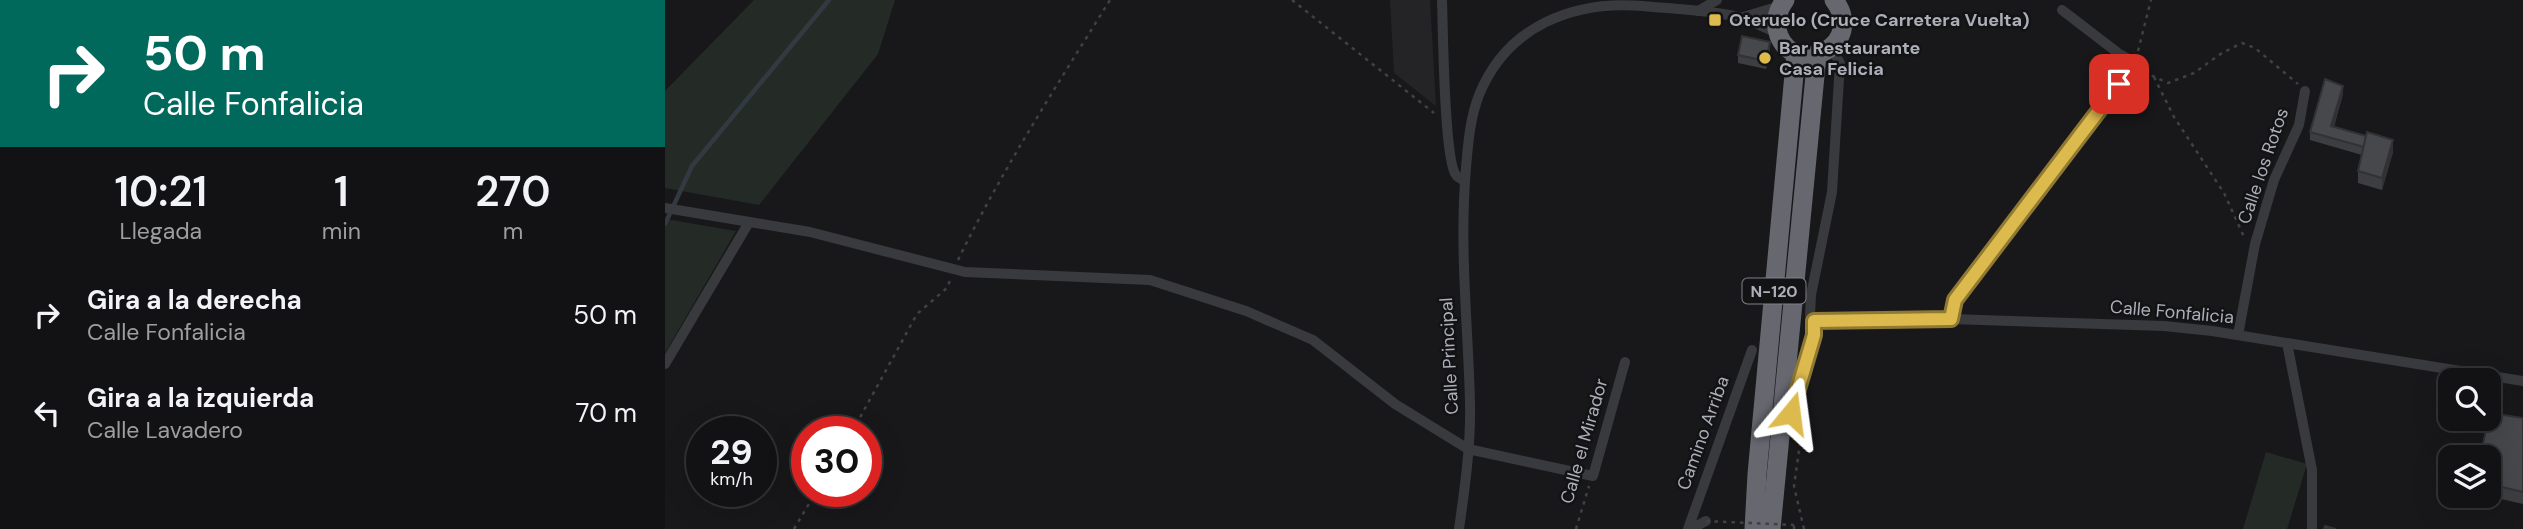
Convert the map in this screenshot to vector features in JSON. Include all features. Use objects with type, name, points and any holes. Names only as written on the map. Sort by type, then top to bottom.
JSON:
[{"type":"highway","name":"N-120","points":[[1771,529],[1824,52],[1840,36],[1843,25],[1841,13],[1834,0]]},
{"type":"highway","points":[[1784,2],[1776,20],[1778,33],[1785,45],[1796,53],[1824,52]]},
{"type":"highway","name":"N-120","points":[[1754,529],[1796,53]]},
{"type":"street","points":[[1442,0],[1447,124],[1455,174],[1465,181]]},
{"type":"street","points":[[1698,11],[1717,0]]},
{"type":"street","points":[[1740,18],[1784,2]]},
{"type":"street","name":"Calle Principal","points":[[1459,529],[1470,404],[1462,251],[1465,181],[1469,136],[1478,96],[1491,71],[1529,31],[1545,21],[1564,13],[1606,4],[1698,11],[1740,18]]},
{"type":"street","points":[[1951,319],[1955,300],[2136,63],[2118,53],[2062,10]]},
{"type":"street","points":[[1740,18],[1778,33]]},
{"type":"street","points":[[1776,465],[1814,335],[1814,321],[1810,315],[1811,295],[1834,171],[1840,64],[1824,52]]},
{"type":"street","name":"Calle los Rotos","points":[[2238,335],[2252,260],[2274,180],[2299,125],[2305,91]]},
{"type":"street","points":[[665,208],[748,224],[810,232],[965,272],[1150,280],[1246,311],[1313,340],[1395,404],[1468,449],[1593,476]]},
{"type":"street","points":[[665,364],[748,224]]},
{"type":"street","name":"Calle Fonfalicia","points":[[1814,321],[1951,319],[2164,326],[2238,335],[2523,381]]},
{"type":"street","points":[[2287,343],[2312,470],[2312,529]]},
{"type":"street","name":"Camino Arriba","points":[[1689,529],[1752,349]]},
{"type":"street","name":"Calle el Mirador","points":[[1593,476],[1625,362]]},
{"type":"street","points":[[1689,529],[1706,521]]},
{"type":"path","points":[[861,416],[917,314],[948,287],[953,269],[978,219],[1110,0]]},
{"type":"path","points":[[1292,0],[1447,124]]},
{"type":"path","points":[[2151,0],[2136,63],[2146,74],[2168,83],[2194,73],[2222,53],[2242,43],[2255,48],[2305,91]]},
{"type":"path","points":[[2154,77],[2175,117],[2224,193],[2252,260]]},
{"type":"path","points":[[1804,529],[1794,486],[1805,403]]},
{"type":"path","name":"Calle el Mirador","points":[[1576,529],[1593,476]]},
{"type":"path","points":[[794,529],[807,507]]},
{"type":"path","points":[[1706,521],[1794,527]]},
{"type":"shaded area","points":[[754,0],[895,0],[878,54],[759,205],[665,188],[665,91]]},
{"type":"shaded area","points":[[1390,0],[1430,0],[1436,106],[1394,73]]},
{"type":"shaded area","points":[[665,219],[736,231],[665,353]]},
{"type":"shaded area","points":[[2266,452],[2307,464],[2287,529],[2243,529]]},
{"type":"building","points":[[1742,36],[1770,42],[1766,61],[1738,55]]},
{"type":"building","points":[[2325,79],[2343,86],[2331,126],[2366,136],[2364,147],[2310,132]]},
{"type":"building","points":[[2367,132],[2393,140],[2382,178],[2358,171]]},
{"type":"building","points":[[2501,415],[2523,418],[2523,492],[2501,487],[2501,445],[2483,445],[2486,431],[2501,431]]},
{"type":"waterway","points":[[665,224],[692,166],[829,0]]},
{"type":"place","name":"Oteruelo (Cruce Carretera Vuelta)","points":[[1715,20]]},
{"type":"place","name":"Bar Restaurante Casa Felicia","points":[[1765,58]]},
{"type":"route","points":[[1791,413],[1814,335],[1814,321],[1951,319],[1955,300],[2119,84]]}]
